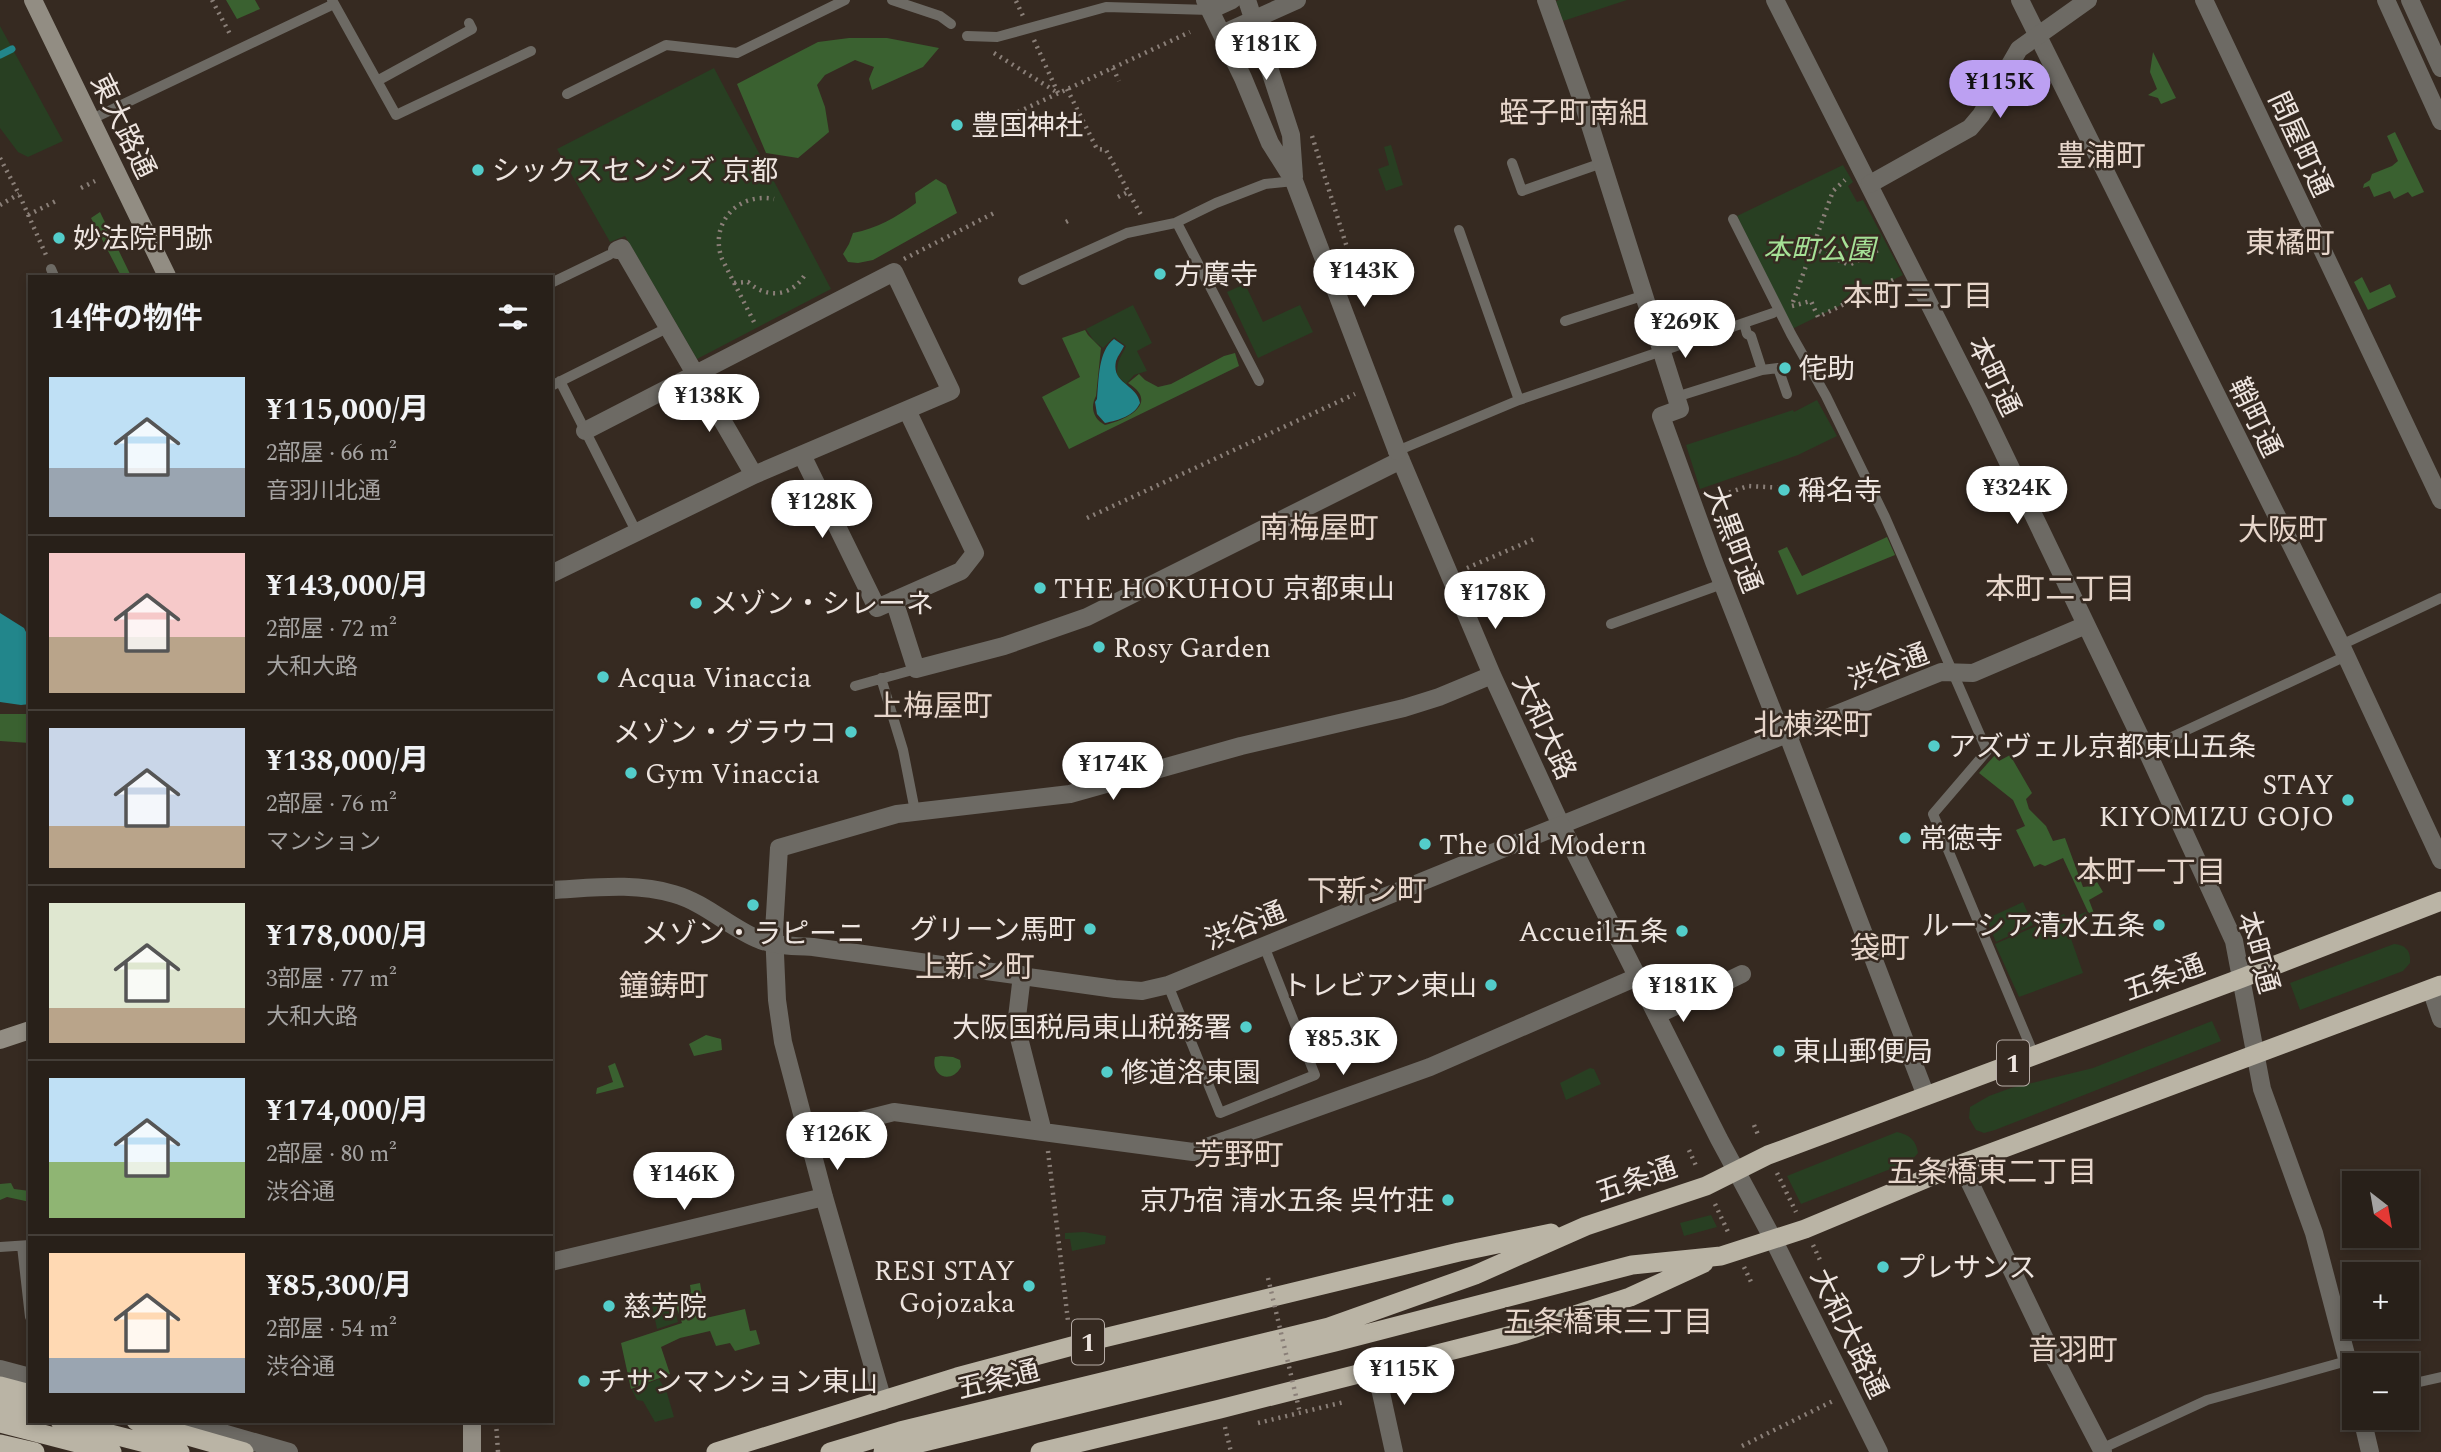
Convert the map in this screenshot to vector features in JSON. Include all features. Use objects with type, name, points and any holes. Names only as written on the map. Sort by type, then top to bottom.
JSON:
[{"type":"highway","name":"五条通","points":[[883,1452],[1332,1334],[1586,1226],[1706,1186],[1768,1155],[2440,906]]},
{"type":"highway","name":"五条通","points":[[830,1452],[912,1429],[1632,1265],[1721,1256],[1805,1229],[1961,1164],[2436,987]]},
{"type":"highway","name":"1","points":[[716,1452],[957,1377],[1087,1342],[1459,1252],[1586,1226]]},
{"type":"highway","name":"1","points":[[1040,1452],[1516,1334],[1630,1297],[1721,1256]]},
{"type":"highway","points":[[0,1385],[28,1393]]},
{"type":"highway","points":[[0,1405],[28,1412]]},
{"type":"highway","points":[[0,1423],[112,1452]]},
{"type":"highway","points":[[68,1423],[180,1452]]},
{"type":"highway","points":[[143,1423],[244,1452]]},
{"type":"highway","points":[[0,1444],[34,1452]]},
{"type":"main road","name":"東大路通","points":[[33,0],[167,275]]},
{"type":"main road","points":[[0,1040],[28,1031]]},
{"type":"main road","points":[[472,1423],[472,1452]]},
{"type":"street","points":[[1232,0],[1208,5],[1270,143],[1294,181]]},
{"type":"street","points":[[1247,0],[1291,135],[1294,181]]},
{"type":"street","points":[[1222,34],[1297,0]]},
{"type":"street","points":[[1546,0],[1602,163],[1676,397]]},
{"type":"street","name":"本町通","points":[[1776,0],[1914,270],[2146,749],[2235,941],[2262,1089],[2314,1233],[2345,1353]]},
{"type":"street","name":"鞘町通","points":[[2020,0],[2344,650],[2441,860]]},
{"type":"street","points":[[1870,184],[1970,128],[1981,115],[2016,53],[2038,34],[2088,0]]},
{"type":"street","name":"問屋町通","points":[[2204,0],[2441,500]]},
{"type":"street","points":[[2386,0],[2441,121]]},
{"type":"street","points":[[2410,0],[2441,68]]},
{"type":"street","name":"大和大路","points":[[1294,181],[1399,456],[1492,675],[1561,825],[1773,1238]]},
{"type":"street","points":[[613,253],[622,248],[754,475]]},
{"type":"street","points":[[553,573],[754,475],[951,391],[894,272],[585,431]]},
{"type":"street","name":"大黒町通","points":[[1676,397],[1680,409],[1661,416],[1722,583],[1780,730],[1787,733],[1926,1096]]},
{"type":"street","points":[[802,454],[877,608],[961,571],[975,553],[907,410]]},
{"type":"street","points":[[894,600],[916,669],[1004,646],[1087,617],[1399,456]]},
{"type":"street","name":"渋谷通","points":[[553,890],[625,886],[665,892],[695,902],[756,938],[775,944],[1128,990],[1148,990],[1168,985],[1941,672],[1973,673],[2086,625]]},
{"type":"street","points":[[883,1401],[783,1042],[777,1000],[774,931],[779,848],[878,818],[915,811],[1070,794],[1241,746],[1404,708],[1492,675]]},
{"type":"street","points":[[1657,1015],[1742,974]]},
{"type":"street","points":[[1022,975],[1016,1026],[1045,1132]]},
{"type":"street","points":[[807,1134],[894,1112],[1193,1152],[1430,1067],[1637,977]]},
{"type":"street","points":[[2436,987],[2441,1019]]},
{"type":"street","points":[[1961,1164],[2102,1451]]},
{"type":"street","points":[[553,1262],[824,1197]]},
{"type":"street","name":"大和大路通","points":[[1773,1238],[1879,1452]]},
{"type":"street","points":[[0,1368],[28,1376]]},
{"type":"street","points":[[1376,1370],[1394,1452]]},
{"type":"street","points":[[130,1423],[187,1452]]},
{"type":"street","points":[[188,1423],[289,1452]]},
{"type":"street","points":[[2365,1430],[2370,1452]]},
{"type":"lane","points":[[567,94],[666,45],[737,53],[845,0]]},
{"type":"lane","points":[[892,0],[940,16],[951,24]]},
{"type":"lane","points":[[92,119],[333,2],[396,115],[531,51]]},
{"type":"lane","points":[[967,36],[997,37],[1106,7],[1208,5]]},
{"type":"lane","points":[[377,81],[472,29],[469,23]]},
{"type":"lane","points":[[428,37],[435,49]]},
{"type":"lane","points":[[1512,163],[1522,191],[1602,163]]},
{"type":"lane","points":[[1023,280],[1117,237],[1177,223],[1216,203],[1265,184],[1294,181]]},
{"type":"lane","points":[[1733,219],[1777,313],[1826,396],[1885,517],[1987,751],[1933,814],[2035,1055]]},
{"type":"lane","points":[[1177,223],[1259,381]]},
{"type":"lane","points":[[1459,230],[1519,400]]},
{"type":"lane","points":[[553,282],[613,253]]},
{"type":"lane","points":[[1564,321],[1644,295]]},
{"type":"lane","points":[[1399,456],[1519,400],[1777,313]]},
{"type":"lane","points":[[1744,323],[1762,370]]},
{"type":"lane","points":[[636,531],[585,431],[556,383],[669,327]]},
{"type":"lane","points":[[1676,397],[1762,370],[1778,368],[1787,394]]},
{"type":"lane","points":[[1611,624],[1722,583]]},
{"type":"lane","points":[[2146,749],[2441,598]]},
{"type":"lane","points":[[855,686],[916,669]]},
{"type":"lane","points":[[881,678],[903,750],[915,811]]},
{"type":"lane","points":[[1168,985],[1220,1113],[1315,1075],[1264,946]]},
{"type":"lane","points":[[0,1247],[26,1246],[28,1282]]},
{"type":"lane","points":[[2102,1451],[2207,1400],[2342,1362]]},
{"type":"lane","points":[[2419,1382],[2441,1377]]},
{"type":"path","points":[[212,0],[237,50]]},
{"type":"path","points":[[1016,1],[1059,93]]},
{"type":"path","points":[[1284,47],[1280,34],[1301,23]]},
{"type":"path","points":[[1018,112],[1190,32]]},
{"type":"path","points":[[967,36],[1059,93]]},
{"type":"path","points":[[1113,68],[1119,81]]},
{"type":"path","points":[[1067,89],[1097,149],[1106,150],[1148,228]]},
{"type":"path","points":[[1309,126],[1367,311]]},
{"type":"path","points":[[0,158],[38,236]]},
{"type":"path","points":[[1792,306],[1833,191],[1849,176]]},
{"type":"path","points":[[81,188],[95,181]]},
{"type":"path","points":[[1118,197],[1128,192]]},
{"type":"path","points":[[0,205],[19,194]]},
{"type":"path","points":[[764,339],[719,251],[718,235],[723,219],[741,202],[757,198],[774,199]]},
{"type":"path","points":[[28,215],[58,200]]},
{"type":"path","points":[[894,272],[894,264],[994,213]]},
{"type":"path","points":[[1812,248],[1849,265],[1898,239]]},
{"type":"path","points":[[1777,313],[1811,301],[1818,317],[1914,270]]},
{"type":"path","points":[[734,283],[748,282],[760,291],[776,294],[797,286],[806,273]]},
{"type":"path","points":[[1087,518],[1359,392]]},
{"type":"path","points":[[1716,497],[1748,486],[1784,488],[1789,497]]},
{"type":"path","points":[[1449,575],[1534,540]]},
{"type":"path","points":[[1045,1132],[1068,1321]]},
{"type":"path","points":[[1689,1150],[1693,1159]]},
{"type":"path","points":[[1779,1177],[1794,1208]]},
{"type":"path","points":[[1719,1212],[1726,1226]]},
{"type":"path","points":[[1748,1274],[1753,1286]]},
{"type":"path","points":[[1268,1278],[1300,1413]]},
{"type":"path","points":[[1742,1446],[1850,1392]]},
{"type":"path","points":[[1258,1423],[1344,1402]]},
{"type":"path","points":[[496,1423],[498,1452]]},
{"type":"green space","points":[[226,0],[255,0],[260,9],[237,19]]},
{"type":"green space","points":[[1627,0],[1563,21],[1556,1]]},
{"type":"green space","points":[[0,26],[63,141],[28,157],[18,152],[0,128]]},
{"type":"green space","points":[[849,38],[887,38],[939,48],[923,67],[872,90],[869,79],[874,67],[855,60],[825,75],[817,85],[825,107],[829,132],[798,158],[766,153],[737,84],[818,42]]},
{"type":"green space","points":[[2153,52],[2176,98],[2161,104],[2158,98],[2148,95],[2157,89],[2150,72]]},
{"type":"green space","points":[[714,68],[831,289],[697,359],[625,236],[610,242],[557,149]]},
{"type":"green space","points":[[2395,132],[2424,192],[2412,197],[2408,192],[2394,199],[2390,191],[2374,197],[2369,186],[2363,188],[2364,184],[2370,180],[2372,174],[2398,161],[2387,136]]},
{"type":"green space","points":[[1391,145],[1403,185],[1386,191],[1378,169],[1389,165],[1384,147]]},
{"type":"green space","name":"本町公園","points":[[1843,165],[1853,182],[1848,186],[1857,202],[1863,200],[1903,275],[1792,329],[1737,216]]},
{"type":"green space","points":[[936,179],[946,185],[957,213],[873,260],[848,262],[843,254],[853,233],[878,225],[901,213],[916,203],[915,193]]},
{"type":"green space","points":[[100,212],[131,275],[120,275],[91,218]]},
{"type":"green space","points":[[2362,277],[2370,293],[2390,284],[2396,297],[2368,310],[2354,282]]},
{"type":"green space","points":[[1245,284],[1263,322],[1300,305],[1313,332],[1258,358],[1227,292]]},
{"type":"green space","points":[[1133,305],[1152,343],[1137,351],[1147,371],[1134,375],[1126,384],[1117,375],[1126,346],[1114,337],[1103,348],[1086,329]]},
{"type":"green space","points":[[1085,330],[1101,348],[1093,408],[1095,416],[1105,425],[1130,415],[1141,404],[1137,390],[1128,383],[1139,374],[1158,387],[1171,384],[1235,353],[1239,366],[1069,449],[1042,397],[1080,377],[1062,338]]},
{"type":"green space","points":[[1817,400],[1837,436],[1798,455],[1700,489],[1686,445],[1793,410],[1794,412]]},
{"type":"green space","points":[[1887,537],[1895,555],[1797,595],[1778,551],[1787,547],[1802,576]]},
{"type":"green space","points":[[0,714],[28,714],[28,743],[0,741]]},
{"type":"green space","points":[[1995,755],[1999,761],[2010,755],[2032,793],[2026,799],[2029,809],[2046,826],[2053,841],[2065,838],[2083,887],[2097,882],[2103,892],[2089,900],[2095,916],[2088,912],[2063,858],[2045,866],[2040,864],[2034,867],[2016,830],[2025,826],[2013,800],[1979,773]]},
{"type":"green space","points":[[2023,902],[2033,925],[1996,942],[1986,919]]},
{"type":"green space","points":[[2086,912],[2089,921],[2068,930],[2083,973],[2019,997],[1995,944],[2064,914],[2067,919]]},
{"type":"green space","points":[[2394,944],[2405,947],[2410,955],[2410,963],[2403,971],[2300,1010],[2290,983]]},
{"type":"green space","points":[[2212,1021],[2221,1041],[1995,1130],[1984,1133],[1976,1130],[1969,1118],[1970,1107],[1989,1096],[2093,1068]]},
{"type":"green space","points":[[706,1035],[721,1039],[722,1050],[694,1056],[689,1044]]},
{"type":"green space","points":[[935,1057],[960,1060],[961,1067],[957,1073],[947,1077],[938,1073],[934,1064]]},
{"type":"green space","points":[[615,1063],[624,1087],[596,1094],[597,1088],[613,1082],[608,1066]]},
{"type":"green space","points":[[1590,1068],[1594,1069],[1601,1084],[1566,1100],[1560,1083]]},
{"type":"green space","points":[[1897,1132],[1909,1137],[1916,1145],[1918,1153],[1911,1161],[1801,1204],[1787,1176]]},
{"type":"green space","points":[[11,1183],[14,1189],[28,1191],[28,1202],[7,1197],[0,1200],[0,1184]]},
{"type":"green space","points":[[1711,1215],[1717,1227],[1684,1236],[1680,1223]]},
{"type":"green space","points":[[1084,1232],[1106,1236],[1105,1244],[1072,1251],[1070,1239],[1065,1239],[1065,1233]]},
{"type":"green space","points":[[700,1283],[706,1318],[745,1309],[750,1331],[756,1330],[760,1344],[735,1351],[730,1343],[716,1346],[710,1331],[680,1338],[661,1347],[670,1374],[631,1389],[621,1343],[682,1323],[673,1297],[691,1292],[690,1285]]},
{"type":"green space","points":[[669,1291],[678,1322],[657,1329],[650,1295]]},
{"type":"green space","points":[[659,1379],[667,1393],[674,1417],[655,1422],[643,1401],[637,1400],[632,1390]]},
{"type":"water","points":[[1114,339],[1124,346],[1116,361],[1117,375],[1134,392],[1140,403],[1130,414],[1105,423],[1097,414],[1095,402],[1102,358]]},
{"type":"water","points":[[0,613],[24,628],[28,636],[28,704],[0,702]]},
{"type":"waterway","points":[[0,55],[12,49]]},
{"type":"place","name":"豊国神社","points":[[957,125]]},
{"type":"place","name":"シックスセンシズ 京都","points":[[478,170]]},
{"type":"place","name":"妙法院門跡","points":[[59,238]]},
{"type":"place","name":"方廣寺","points":[[1160,274]]},
{"type":"place","name":"侘助","points":[[1785,368]]},
{"type":"place","name":"稱名寺","points":[[1784,490]]},
{"type":"place","name":"THE HOKUHOU 京都東山","points":[[1040,588]]},
{"type":"place","name":"メゾン・シレーネ","points":[[696,603]]},
{"type":"place","name":"Rosy Garden","points":[[1099,647]]},
{"type":"place","name":"Acqua Vinaccia","points":[[603,677]]},
{"type":"place","name":"メゾン・グラウコ","points":[[851,732]]},
{"type":"place","name":"アズヴェル京都東山五条","points":[[1934,746]]},
{"type":"place","name":"Gym Vinaccia","points":[[631,773]]},
{"type":"place","name":"STAY KIYOMIZU GOJO","points":[[2348,800]]},
{"type":"place","name":"常徳寺","points":[[1905,838]]},
{"type":"place","name":"The Old Modern","points":[[1425,844]]},
{"type":"place","name":"メゾン・ラピーニ","points":[[753,905]]},
{"type":"place","name":"ルーシア清水五条","points":[[2159,925]]},
{"type":"place","name":"グリーン馬町","points":[[1090,929]]},
{"type":"place","name":"Accueil五条","points":[[1682,931]]},
{"type":"place","name":"トレビアン東山","points":[[1491,985]]},
{"type":"place","name":"大阪国税局東山税務署","points":[[1246,1027]]},
{"type":"place","name":"東山郵便局","points":[[1779,1051]]},
{"type":"place","name":"修道洛東園","points":[[1107,1072]]},
{"type":"place","name":"京乃宿 清水五条 呉竹荘","points":[[1448,1200]]},
{"type":"place","name":"プレサンス","points":[[1883,1267]]},
{"type":"place","name":"RESI STAY Gojozaka","points":[[1029,1286]]},
{"type":"place","name":"慈芳院","points":[[609,1306]]},
{"type":"place","name":"チサンマンション東山","points":[[584,1381]]},
{"type":"district","name":"蛭子町南組","points":[[1574,113]]},
{"type":"district","name":"豊浦町","points":[[2101,156]]},
{"type":"district","name":"東橘町","points":[[2290,243]]},
{"type":"district","name":"本町三丁目","points":[[1918,296]]},
{"type":"district","name":"南梅屋町","points":[[1319,528]]},
{"type":"district","name":"大阪町","points":[[2283,530]]},
{"type":"district","name":"本町二丁目","points":[[2060,589]]},
{"type":"district","name":"上梅屋町","points":[[933,706]]},
{"type":"district","name":"北棟梁町","points":[[1813,725]]},
{"type":"district","name":"本町一丁目","points":[[2151,872]]},
{"type":"district","name":"下新シ町","points":[[1367,891]]},
{"type":"district","name":"袋町","points":[[1880,948]]},
{"type":"district","name":"上新シ町","points":[[975,967]]},
{"type":"district","name":"鐘鋳町","points":[[664,986]]},
{"type":"district","name":"芳野町","points":[[1239,1155]]},
{"type":"district","name":"五条橋東二丁目","points":[[1992,1172]]},
{"type":"district","name":"五条橋東三丁目","points":[[1608,1322]]},
{"type":"district","name":"音羽町","points":[[2073,1350]]}]
